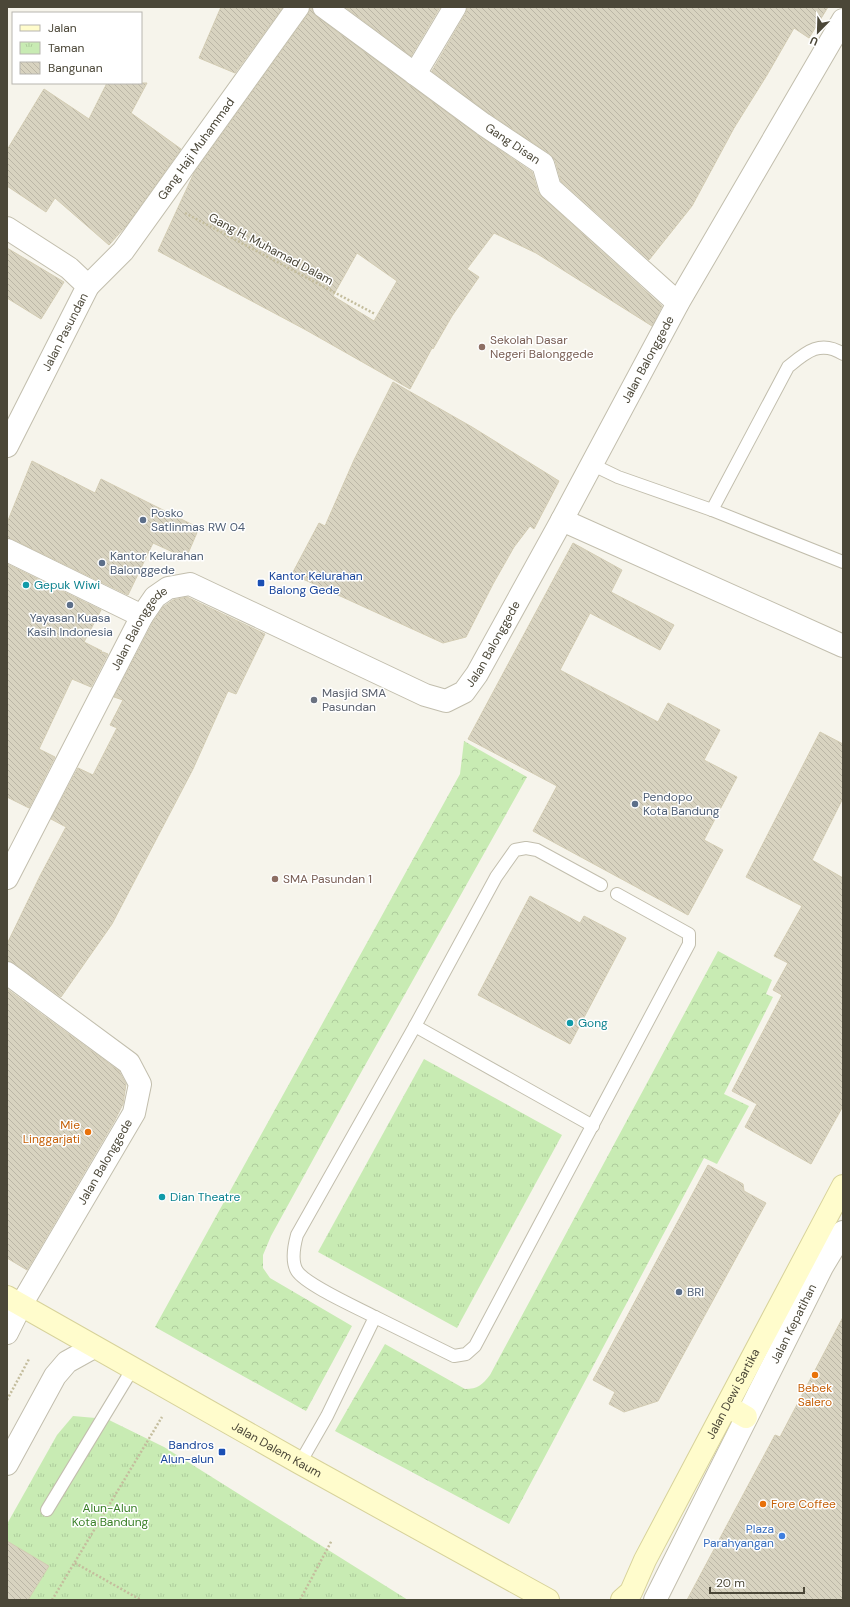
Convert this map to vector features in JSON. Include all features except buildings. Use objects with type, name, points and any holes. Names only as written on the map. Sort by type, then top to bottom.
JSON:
[{"type":"main road","name":"Jalan Dewi Sartika","points":[[622,1600],[631,1592],[645,1560],[843,1186]]},
{"type":"main road","name":"Jalan Dalem Kaum","points":[[14,1301],[300,1463],[548,1600]]},
{"type":"main road","points":[[727,1406],[746,1417]]},
{"type":"street","name":"Gang Haji Muhammad","points":[[88,286],[123,251],[298,7]]},
{"type":"street","name":"Gang Disan","points":[[324,7],[483,124],[543,164],[550,188],[678,303]]},
{"type":"street","points":[[415,74],[455,7]]},
{"type":"street","name":"Jalan Balonggede","points":[[7,878],[142,616],[155,597],[168,588],[190,584],[425,695],[446,701],[464,692],[476,674],[562,520],[678,303],[843,20]]},
{"type":"street","name":"Jalan Pasundan","points":[[7,228],[69,268],[88,286],[7,446]]},
{"type":"street","points":[[562,520],[843,646]]},
{"type":"street","points":[[7,550],[142,616]]},
{"type":"street","name":"Jalan Balonggede","points":[[7,973],[129,1063],[140,1084],[134,1112],[14,1301],[7,1332]]},
{"type":"street","name":"Jalan Kepatihan","points":[[746,1417],[822,1267],[843,1232]]},
{"type":"street","points":[[7,1464],[55,1376],[67,1362],[94,1347]]},
{"type":"street","name":"Jalan Dewi Sartika","points":[[655,1600],[746,1417]]},
{"type":"lane","points":[[712,510],[788,367],[807,352],[822,347],[839,351],[843,354]]},
{"type":"lane","points":[[591,464],[618,476],[712,510],[843,562]]},
{"type":"lane","points":[[601,885],[537,850],[526,848],[515,850],[496,877],[297,1235],[293,1249],[297,1270],[306,1281],[454,1356],[466,1354],[475,1346],[690,944],[689,934],[681,928],[617,894]]},
{"type":"lane","points":[[414,1026],[593,1126]]},
{"type":"lane","points":[[300,1463],[327,1416],[376,1317]]},
{"type":"lane","points":[[47,1510],[133,1368]]},
{"type":"path","name":"Gang H. Muhamad Dalam","points":[[160,200],[375,314]]},
{"type":"path","points":[[7,1400],[29,1359]]},
{"type":"path","points":[[52,1600],[177,1392]]},
{"type":"path","points":[[300,1600],[332,1540]]},
{"type":"path","points":[[75,1563],[141,1600]]},
{"type":"green space","points":[[464,741],[527,777],[354,1085],[271,1236],[263,1255],[263,1268],[270,1278],[352,1326],[306,1411],[155,1327],[460,774]]},
{"type":"green space","points":[[718,951],[772,980],[766,994],[773,997],[724,1094],[749,1106],[717,1164],[704,1158],[509,1524],[335,1431],[385,1344],[465,1389],[479,1386],[490,1375]]},
{"type":"green space","points":[[424,1059],[562,1135],[457,1328],[318,1252]]},
{"type":"green space","name":"Alun-Alun Kota Bandung","points":[[73,1416],[107,1419],[164,1447],[408,1600],[7,1600],[7,1524],[57,1435]]},
{"type":"place","name":"Sekolah Dasar Negeri Balonggede","points":[[482,347]]},
{"type":"place","name":"Posko Satlinmas RW 04","points":[[143,520]]},
{"type":"place","name":"Kantor Kelurahan Balonggede","points":[[102,563]]},
{"type":"place","name":"Kantor Kelurahan Balong Gede","points":[[261,583]]},
{"type":"place","name":"Gepuk Wiwi","points":[[26,585]]},
{"type":"place","name":"Yayasan Kuasa Kasih Indonesia","points":[[70,605]]},
{"type":"place","name":"Masjid SMA Pasundan","points":[[314,700]]},
{"type":"place","name":"Pendopo Kota Bandung","points":[[635,804]]},
{"type":"place","name":"SMA Pasundan 1","points":[[275,879]]},
{"type":"place","name":"Gong","points":[[570,1023]]},
{"type":"place","name":"Mie Linggarjati","points":[[88,1132]]},
{"type":"place","name":"Dian Theatre","points":[[162,1197]]},
{"type":"place","name":"BRI","points":[[679,1292]]},
{"type":"place","name":"Bebek Salero","points":[[815,1375]]},
{"type":"place","name":"Bandros Alun-alun","points":[[222,1452]]},
{"type":"place","name":"Fore Coffee","points":[[763,1504]]},
{"type":"place","name":"Plaza Parahyangan","points":[[782,1536]]}]
